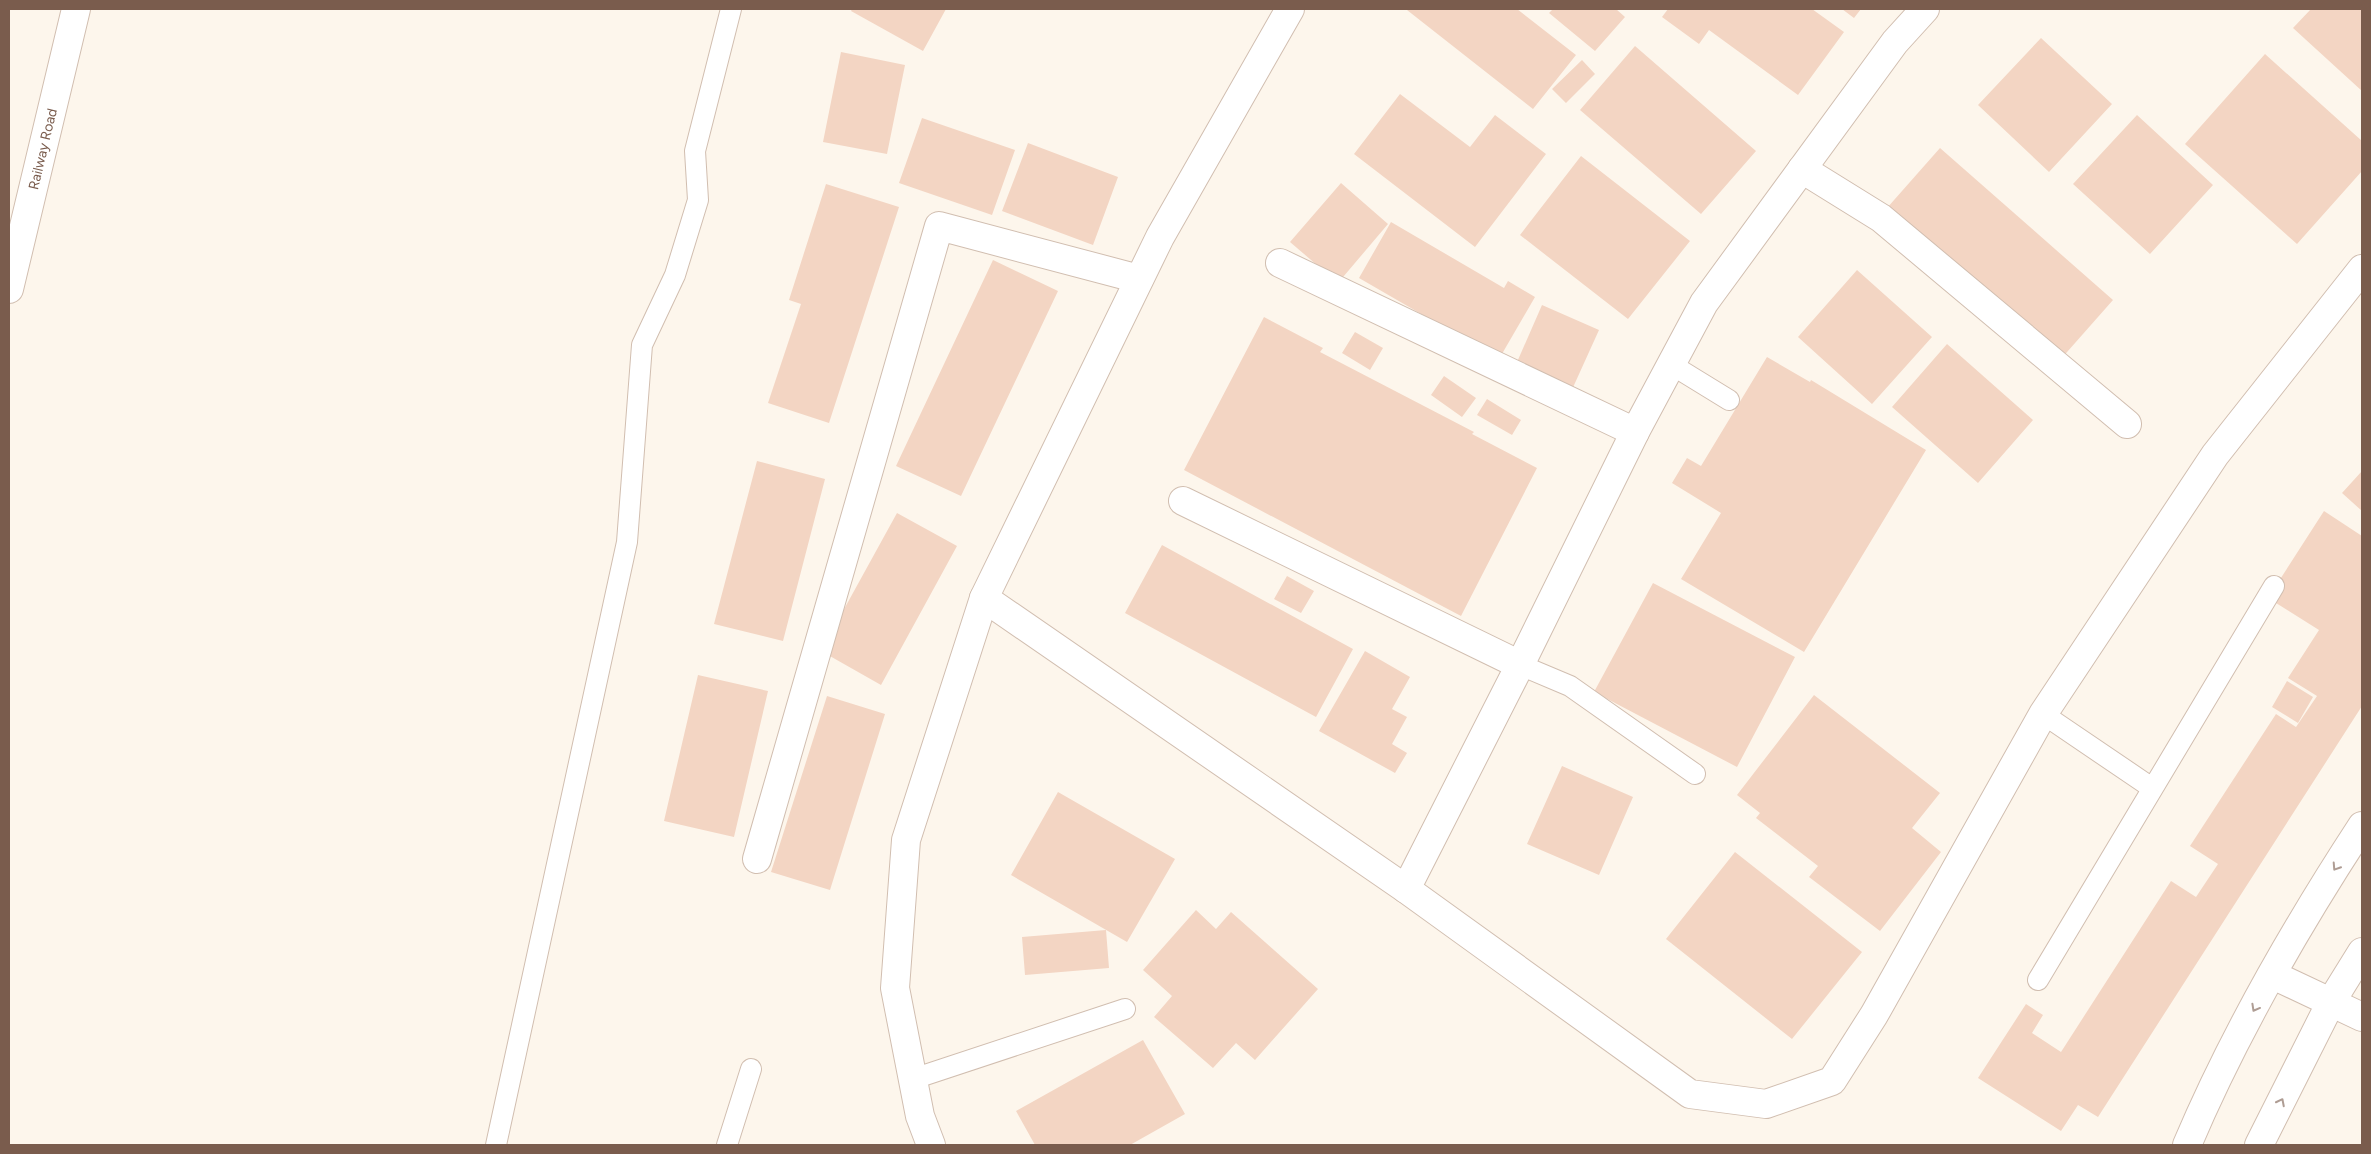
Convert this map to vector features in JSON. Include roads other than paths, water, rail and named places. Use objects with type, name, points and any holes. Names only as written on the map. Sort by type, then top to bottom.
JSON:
[{"type":"street","name":"Railway Road","points":[[9,289],[76,9]]},
{"type":"street","points":[[1406,889],[1520,665],[1635,432],[1704,302],[1896,42],[1925,9]]},
{"type":"street","points":[[931,1145],[920,1116],[894,988],[906,840],[984,598],[1160,237],[1284,10]]},
{"type":"street","points":[[1802,169],[1882,218],[2127,424]]},
{"type":"street","points":[[757,859],[938,226],[1139,279]]},
{"type":"street","points":[[1280,263],[1635,432]]},
{"type":"street","points":[[984,598],[1406,889],[1690,1094],[1766,1104],[1832,1081],[1874,1015],[2043,714],[2215,455],[2362,269]]},
{"type":"street","points":[[1183,501],[1520,665]]},
{"type":"street","points":[[2187,1145],[2215,1080],[2319,893],[2362,826]]},
{"type":"street","points":[[2258,1145],[2332,1002],[2362,952]]},
{"type":"street","points":[[2273,975],[2362,1017]]},
{"type":"lane","points":[[496,1145],[627,542],[642,345],[675,275],[698,200],[695,151],[732,9]]},
{"type":"lane","points":[[1672,365],[1730,400]]},
{"type":"lane","points":[[2038,980],[2274,586]]},
{"type":"lane","points":[[1520,665],[1570,686],[1695,774]]},
{"type":"lane","points":[[2043,714],[2152,788]]},
{"type":"lane","points":[[913,1079],[1125,1009]]},
{"type":"lane","points":[[726,1145],[750,1069]]}]
